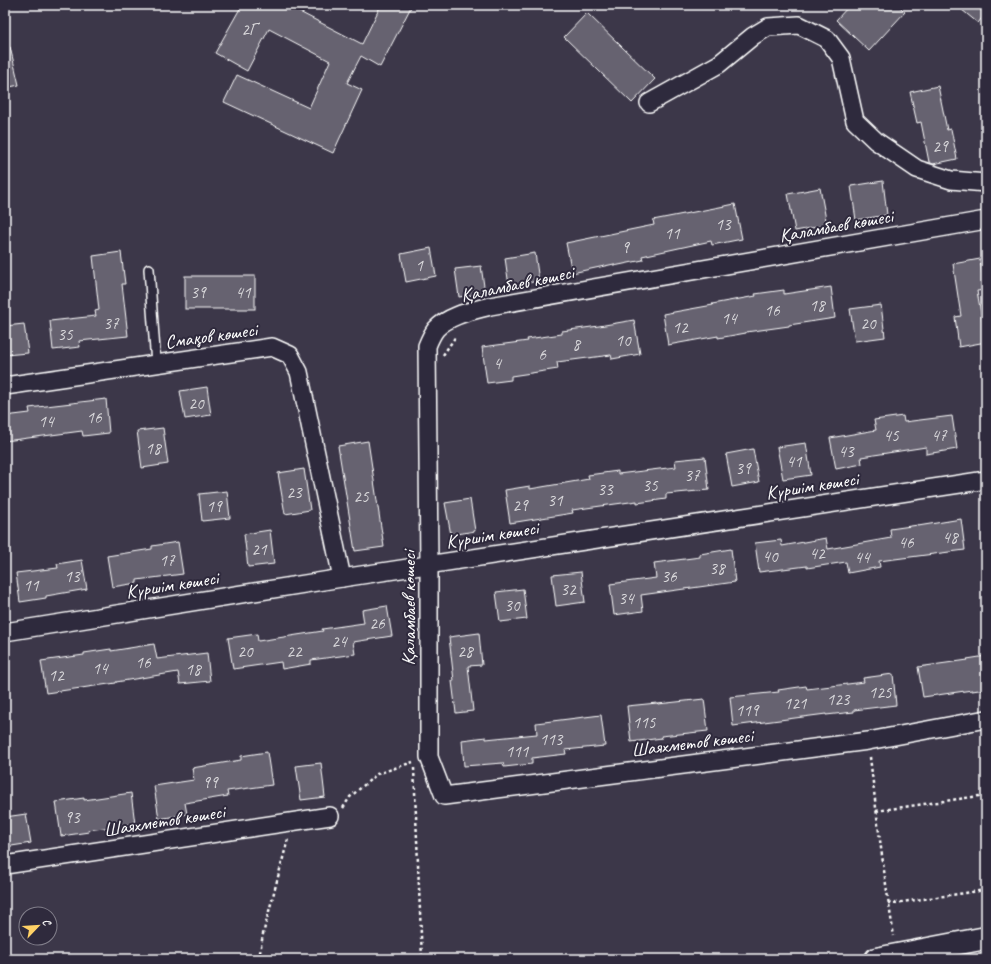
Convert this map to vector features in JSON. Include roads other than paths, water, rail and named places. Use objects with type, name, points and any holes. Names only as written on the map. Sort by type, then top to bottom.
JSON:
[{"type":"street","points":[[649,103],[719,64],[753,36],[768,27],[799,25],[827,39],[841,58],[855,121],[876,141],[917,170],[951,180],[986,183]]},
{"type":"street","name":"Қаламбаев көшесі","points":[[429,757],[427,346],[435,330],[446,321],[490,306],[986,220]]},
{"type":"street","name":"Смақов көшесі","points":[[5,386],[272,347],[290,355],[300,372],[342,578]]},
{"type":"street","name":"Күршім көшесі","points":[[5,632],[342,578],[986,480]]},
{"type":"street","name":"Шаяхметов көшесі","points":[[429,757],[444,796],[868,741],[986,719]]},
{"type":"street","name":"Шаяхметов көшесі","points":[[5,865],[330,816]]},
{"type":"street","points":[[887,957],[986,938]]},
{"type":"lane","points":[[149,269],[156,364]]}]
